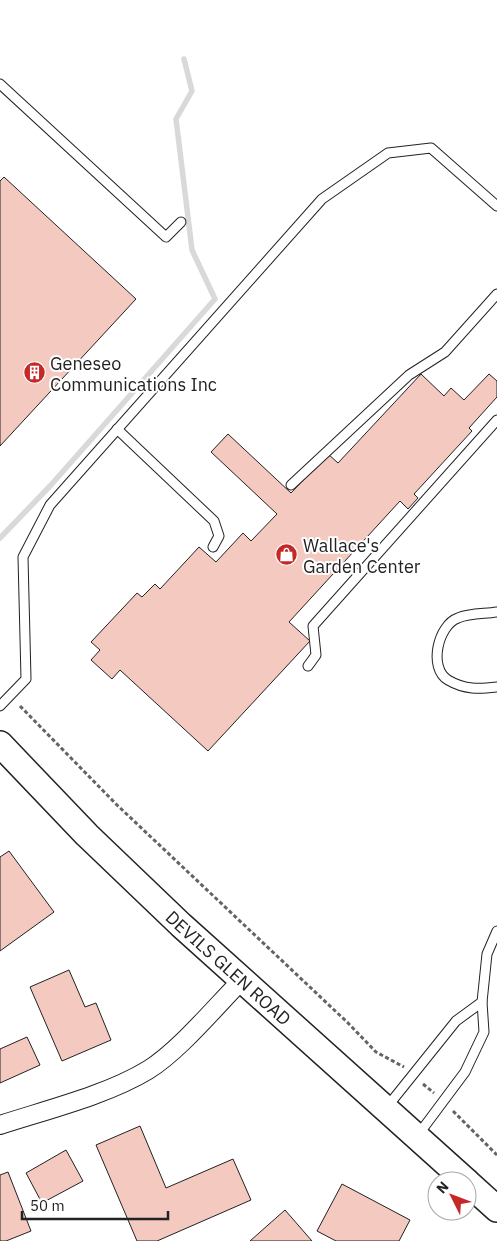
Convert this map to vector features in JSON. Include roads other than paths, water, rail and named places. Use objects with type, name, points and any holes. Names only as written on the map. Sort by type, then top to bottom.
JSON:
[{"type":"main road","name":"DEVILS GLEN ROAD","points":[[0,744],[87,835],[181,925],[456,1171]]},
{"type":"main road","name":"DEVILS GLEN ROAD","points":[[477,1190],[497,1209]]},
{"type":"street","points":[[0,1125],[105,1090],[148,1070],[170,1052],[242,980]]},
{"type":"lane","points":[[0,84],[166,237],[181,222]]},
{"type":"lane","points":[[0,706],[26,679],[23,558],[50,506],[322,199],[388,153],[431,148],[497,206]]},
{"type":"lane","points":[[292,485],[409,375],[444,352],[497,294]]},
{"type":"lane","points":[[308,666],[316,655],[313,626],[497,420]]},
{"type":"lane","points":[[117,429],[214,521],[219,536],[213,547]]},
{"type":"lane","points":[[497,612],[458,618],[445,629],[438,645],[437,664],[446,679],[470,690],[497,687]]},
{"type":"lane","points":[[417,1136],[465,1072],[484,1032],[482,1002],[487,954],[497,931]]},
{"type":"lane","points":[[386,1108],[456,1020],[482,1002]]},
{"type":"waterway","points":[[0,538],[51,485],[215,299],[192,250],[176,119],[192,91],[184,59]]},
{"type":"place","name":"Geneseo Communications Inc","points":[[34,373]]},
{"type":"place","name":"Wallace's Garden Center","points":[[287,555]]}]
